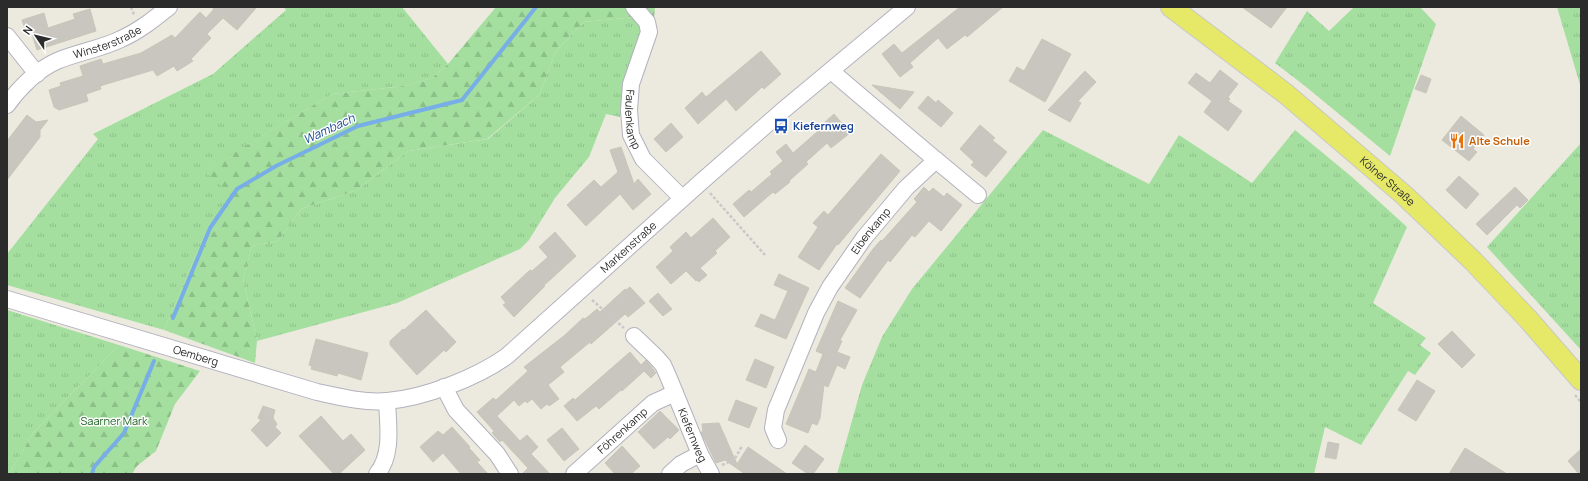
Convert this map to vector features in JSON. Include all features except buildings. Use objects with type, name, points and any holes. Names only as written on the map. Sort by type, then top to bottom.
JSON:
[{"type":"main road","name":"Kölner Straße","points":[[1171,7],[1286,94],[1404,195],[1474,261],[1528,319],[1576,385]]},
{"type":"street","name":"Winsterstraße","points":[[7,105],[16,93],[37,74],[56,61],[120,40],[139,29],[169,7]]},
{"type":"street","name":"Faulenkamp","points":[[634,7],[647,22],[649,32],[631,84],[629,110],[631,135],[643,159],[682,198]]},
{"type":"street","name":"Markenstraße","points":[[386,401],[414,396],[444,387],[478,373],[506,356],[682,198],[907,7]]},
{"type":"street","points":[[7,36],[37,74]]},
{"type":"street","points":[[830,71],[978,195]]},
{"type":"street","name":"Eibenkamp","points":[[778,440],[773,428],[776,410],[816,313],[830,287],[864,238],[906,188],[936,160]]},
{"type":"street","name":"Oemberg","points":[[7,299],[317,392],[356,400],[386,401]]},
{"type":"street","name":"Kiefernweg","points":[[634,336],[663,365],[700,454],[717,470]]},
{"type":"street","points":[[444,387],[456,410],[497,454],[510,474]]},
{"type":"street","name":"Föhrenkamp","points":[[574,474],[653,403],[675,393]]},
{"type":"street","points":[[377,474],[386,459],[388,441],[386,401]]},
{"type":"street","points":[[670,474],[681,464],[700,454]]},
{"type":"path","points":[[701,182],[765,255]]},
{"type":"path","points":[[581,290],[634,336]]},
{"type":"path","points":[[1576,385],[1581,402]]},
{"type":"path","points":[[717,470],[734,460],[742,446]]},
{"type":"green space","points":[[284,7],[402,7],[448,64],[432,78],[404,86],[332,94],[205,171],[234,195],[209,225],[164,330],[7,285],[7,254],[98,139],[93,134],[213,74],[286,10]]},
{"type":"green space","points":[[496,7],[655,7],[654,18],[635,17],[584,22],[556,51],[539,95],[487,139],[408,151],[357,190],[301,209],[278,241],[252,246],[243,279],[257,341],[255,363],[164,330],[209,225],[233,195],[204,171],[332,94],[404,86],[432,78],[448,64]]},
{"type":"green space","points":[[1354,7],[1420,7],[1436,24],[1390,156],[1275,63],[1307,11],[1329,31]]},
{"type":"green space","points":[[1557,7],[1581,7],[1581,88]]},
{"type":"green space","points":[[635,17],[642,27],[627,77],[620,117],[606,114],[589,157],[555,198],[529,240],[520,249],[397,303],[257,341],[243,279],[252,246],[278,241],[301,209],[357,190],[408,151],[488,139],[539,95],[556,51],[584,22]]},
{"type":"green space","points":[[1043,130],[1149,184],[1179,135],[1252,183],[1295,130],[1352,177],[1407,227],[1373,303],[1426,338],[1420,345],[1431,353],[1415,375],[1408,371],[1361,445],[1325,427],[1314,474],[837,474],[862,385],[882,337],[912,289]]},
{"type":"green space","points":[[1581,143],[1581,350],[1487,247]]},
{"type":"green space","points":[[7,310],[119,345],[33,433],[9,474],[7,474]]},
{"type":"green space","name":"Saarner Mark","points":[[119,345],[200,371],[175,404],[156,451],[137,466],[132,474],[9,474],[33,433]]},
{"type":"waterway","name":"Wambach","points":[[173,318],[210,228],[237,189],[276,166],[358,126],[462,100],[536,7]]},
{"type":"waterway","name":"Wambach","points":[[92,474],[94,467],[124,433],[154,361]]},
{"type":"place","name":"Kiefernweg","points":[[781,126]]},
{"type":"place","name":"Alte Schule","points":[[1457,141]]}]
